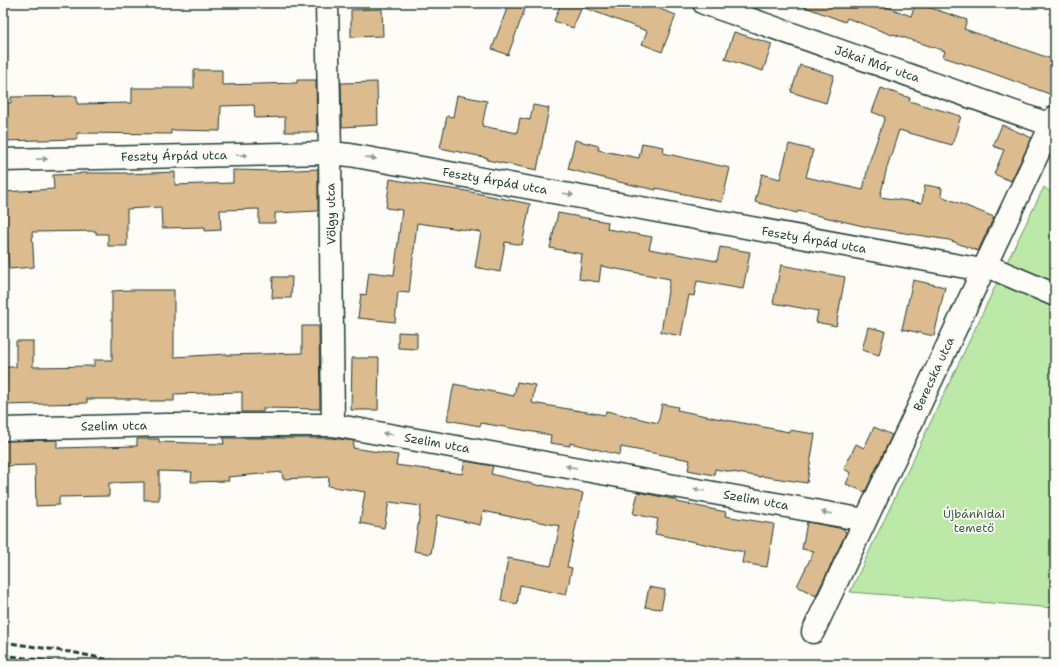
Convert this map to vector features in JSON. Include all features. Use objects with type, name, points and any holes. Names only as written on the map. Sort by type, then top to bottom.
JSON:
[{"type":"street","name":"Völgy utca","points":[[327,3],[333,425]]},
{"type":"street","name":"Jókai Mór utca","points":[[704,3],[1053,121]]},
{"type":"street","name":"Berecska utca","points":[[813,632],[1053,121]]},
{"type":"street","name":"Feszty Árpád utca","points":[[3,160],[330,153],[366,157],[984,268],[1055,295]]},
{"type":"street","name":"Szelim utca","points":[[3,429],[166,425],[333,425],[865,520]]},
{"type":"green space","name":"Újbánhidai temető","points":[[1044,187],[1055,196],[1055,608],[850,592],[1002,272]]},
{"type":"building","points":[[509,3],[527,3],[508,55],[492,49]]},
{"type":"building","points":[[561,3],[643,3],[676,15],[662,52],[642,44],[647,31],[582,7],[573,28],[554,21]]},
{"type":"building","points":[[800,3],[876,3],[911,16],[916,3],[967,20],[964,29],[1055,60],[1055,96],[943,57],[945,51],[893,34],[892,35],[847,18],[845,22],[800,5]]},
{"type":"building","points":[[382,9],[383,36],[351,37],[351,10]]},
{"type":"building","points":[[734,32],[772,44],[763,71],[725,59]]},
{"type":"building","points":[[800,65],[834,75],[826,103],[791,92]]},
{"type":"building","points":[[194,70],[222,70],[222,85],[297,83],[297,80],[316,80],[317,132],[285,132],[285,117],[255,118],[254,105],[221,106],[220,131],[171,130],[171,134],[77,133],[77,139],[3,141],[3,103],[11,103],[11,97],[77,96],[77,104],[132,103],[132,88],[194,88]]},
{"type":"building","points":[[377,82],[378,125],[342,127],[341,83]]},
{"type":"building","points":[[881,88],[910,98],[909,101],[961,116],[952,145],[899,130],[887,167],[880,197],[922,203],[925,185],[942,188],[941,196],[994,217],[978,251],[949,240],[872,228],[798,211],[797,213],[755,202],[762,174],[780,179],[789,144],[813,150],[806,177],[863,190],[869,163],[885,117],[872,112]]},
{"type":"building","points":[[457,95],[487,101],[482,126],[517,133],[520,118],[530,120],[533,105],[549,108],[537,170],[487,160],[488,158],[440,148],[447,116],[453,117]]},
{"type":"building","points":[[1002,125],[1032,138],[1011,181],[994,174],[1004,150],[993,146]]},
{"type":"building","points":[[575,140],[599,146],[598,150],[639,158],[642,143],[664,147],[663,153],[730,168],[722,202],[656,188],[656,190],[568,169]]},
{"type":"building","points":[[318,169],[318,211],[275,213],[275,223],[259,223],[259,209],[220,210],[221,230],[205,231],[205,227],[162,228],[161,207],[127,209],[127,246],[108,246],[108,234],[96,234],[96,231],[32,232],[34,267],[9,269],[4,192],[54,189],[53,175],[80,173],[127,174],[175,172],[175,185],[233,183],[233,170],[274,171]]},
{"type":"building","points":[[390,179],[466,191],[530,204],[522,245],[505,242],[500,272],[475,267],[481,232],[417,223],[409,293],[398,292],[395,322],[358,318],[361,294],[366,295],[369,272],[394,275],[402,210],[386,208]]},
{"type":"building","points":[[558,213],[608,222],[607,229],[652,237],[649,249],[717,261],[720,247],[750,252],[743,289],[697,281],[694,296],[689,295],[681,336],[661,332],[670,279],[601,266],[599,282],[579,279],[582,254],[550,248]]},
{"type":"building","points":[[781,265],[845,277],[836,326],[816,322],[818,311],[773,303]]},
{"type":"building","points":[[273,277],[292,277],[291,298],[272,298]]},
{"type":"building","points":[[913,280],[945,287],[934,336],[902,329]]},
{"type":"building","points":[[174,290],[174,357],[227,354],[302,353],[302,326],[319,326],[320,409],[263,408],[263,412],[242,412],[242,392],[174,394],[174,401],[140,401],[140,399],[87,399],[87,403],[3,405],[3,367],[16,367],[16,341],[33,341],[33,367],[94,366],[94,360],[112,360],[112,291]]},
{"type":"building","points":[[868,327],[885,331],[879,355],[862,350]]},
{"type":"building","points":[[398,332],[417,333],[417,349],[398,348]]},
{"type":"building","points":[[352,358],[379,358],[378,410],[351,410]]},
{"type":"building","points":[[517,382],[535,385],[532,403],[605,415],[606,411],[658,423],[662,404],[678,407],[677,410],[711,417],[789,432],[789,430],[815,434],[807,483],[715,469],[714,475],[688,470],[690,460],[621,447],[620,455],[570,443],[570,446],[550,443],[551,435],[481,423],[480,426],[447,420],[454,384],[514,396]]},
{"type":"building","points":[[874,427],[892,435],[865,492],[846,484],[851,473],[844,469],[856,444],[864,448]]},
{"type":"building","points":[[223,438],[332,438],[354,441],[353,448],[398,455],[396,465],[462,474],[465,461],[493,466],[491,474],[541,486],[583,493],[567,567],[572,568],[566,595],[520,585],[517,604],[501,601],[508,558],[551,566],[560,526],[483,511],[480,525],[437,515],[431,554],[414,551],[421,506],[389,502],[384,528],[360,523],[365,492],[328,486],[329,477],[283,479],[282,472],[228,477],[229,481],[191,482],[192,472],[159,471],[159,500],[144,500],[144,482],[109,483],[109,496],[59,497],[59,505],[36,506],[35,465],[3,466],[3,441],[57,440],[57,448],[137,446],[137,439],[159,439],[159,442],[224,444]]},
{"type":"building","points":[[638,492],[726,512],[725,516],[774,524],[767,567],[742,563],[744,552],[655,534],[658,519],[633,514]]},
{"type":"building","points":[[807,522],[844,529],[846,533],[816,596],[797,586],[814,551],[802,549]]},
{"type":"building","points":[[649,587],[665,590],[661,609],[645,607]]},
{"type":"railway","points":[[3,642],[76,653],[129,664]]},
{"type":"railway","points":[[3,655],[67,664]]}]
